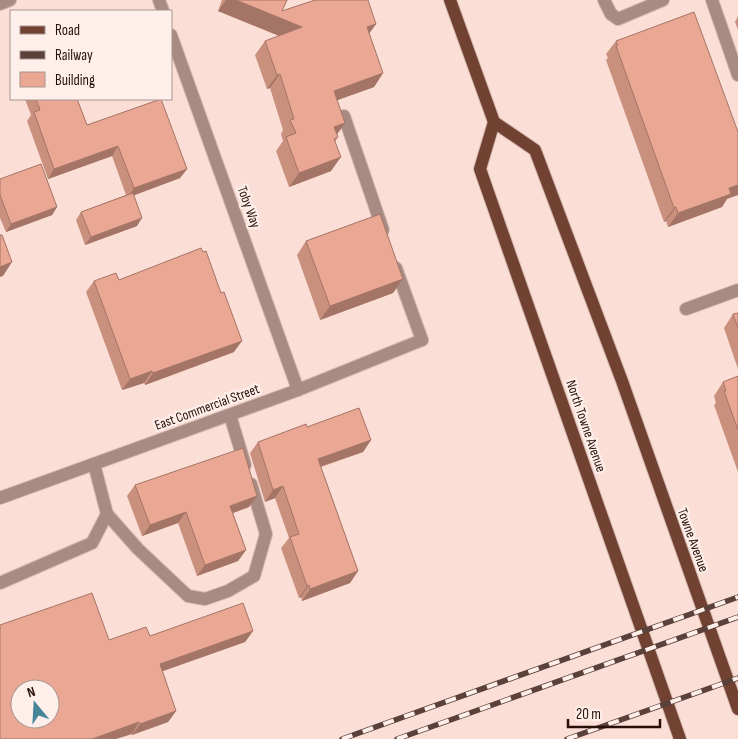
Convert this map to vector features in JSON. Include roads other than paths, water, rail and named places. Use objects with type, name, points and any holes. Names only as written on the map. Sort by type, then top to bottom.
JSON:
[{"type":"main road","points":[[450,0],[494,122]]},
{"type":"main road","name":"Towne Avenue","points":[[494,122],[535,150],[622,381],[738,709]]},
{"type":"main road","name":"North Towne Avenue","points":[[494,122],[480,170],[680,739]]},
{"type":"street","points":[[0,4],[10,0]]},
{"type":"street","points":[[604,0],[611,14],[618,19],[663,0]]},
{"type":"street","points":[[712,0],[738,75]]},
{"type":"street","name":"Toby Way","points":[[172,38],[298,390]]},
{"type":"street","name":"East Commercial Street","points":[[0,498],[298,390],[422,340],[344,116]]},
{"type":"street","points":[[686,309],[738,290]]},
{"type":"street","points":[[94,464],[107,514],[138,549],[188,596],[205,599],[228,591],[254,576],[266,534],[230,415]]},
{"type":"street","points":[[0,583],[92,543],[107,514]]},
{"type":"railway","points":[[342,739],[738,597]]},
{"type":"railway","points":[[397,739],[738,617]]},
{"type":"railway","points":[[567,739],[738,678]]}]
